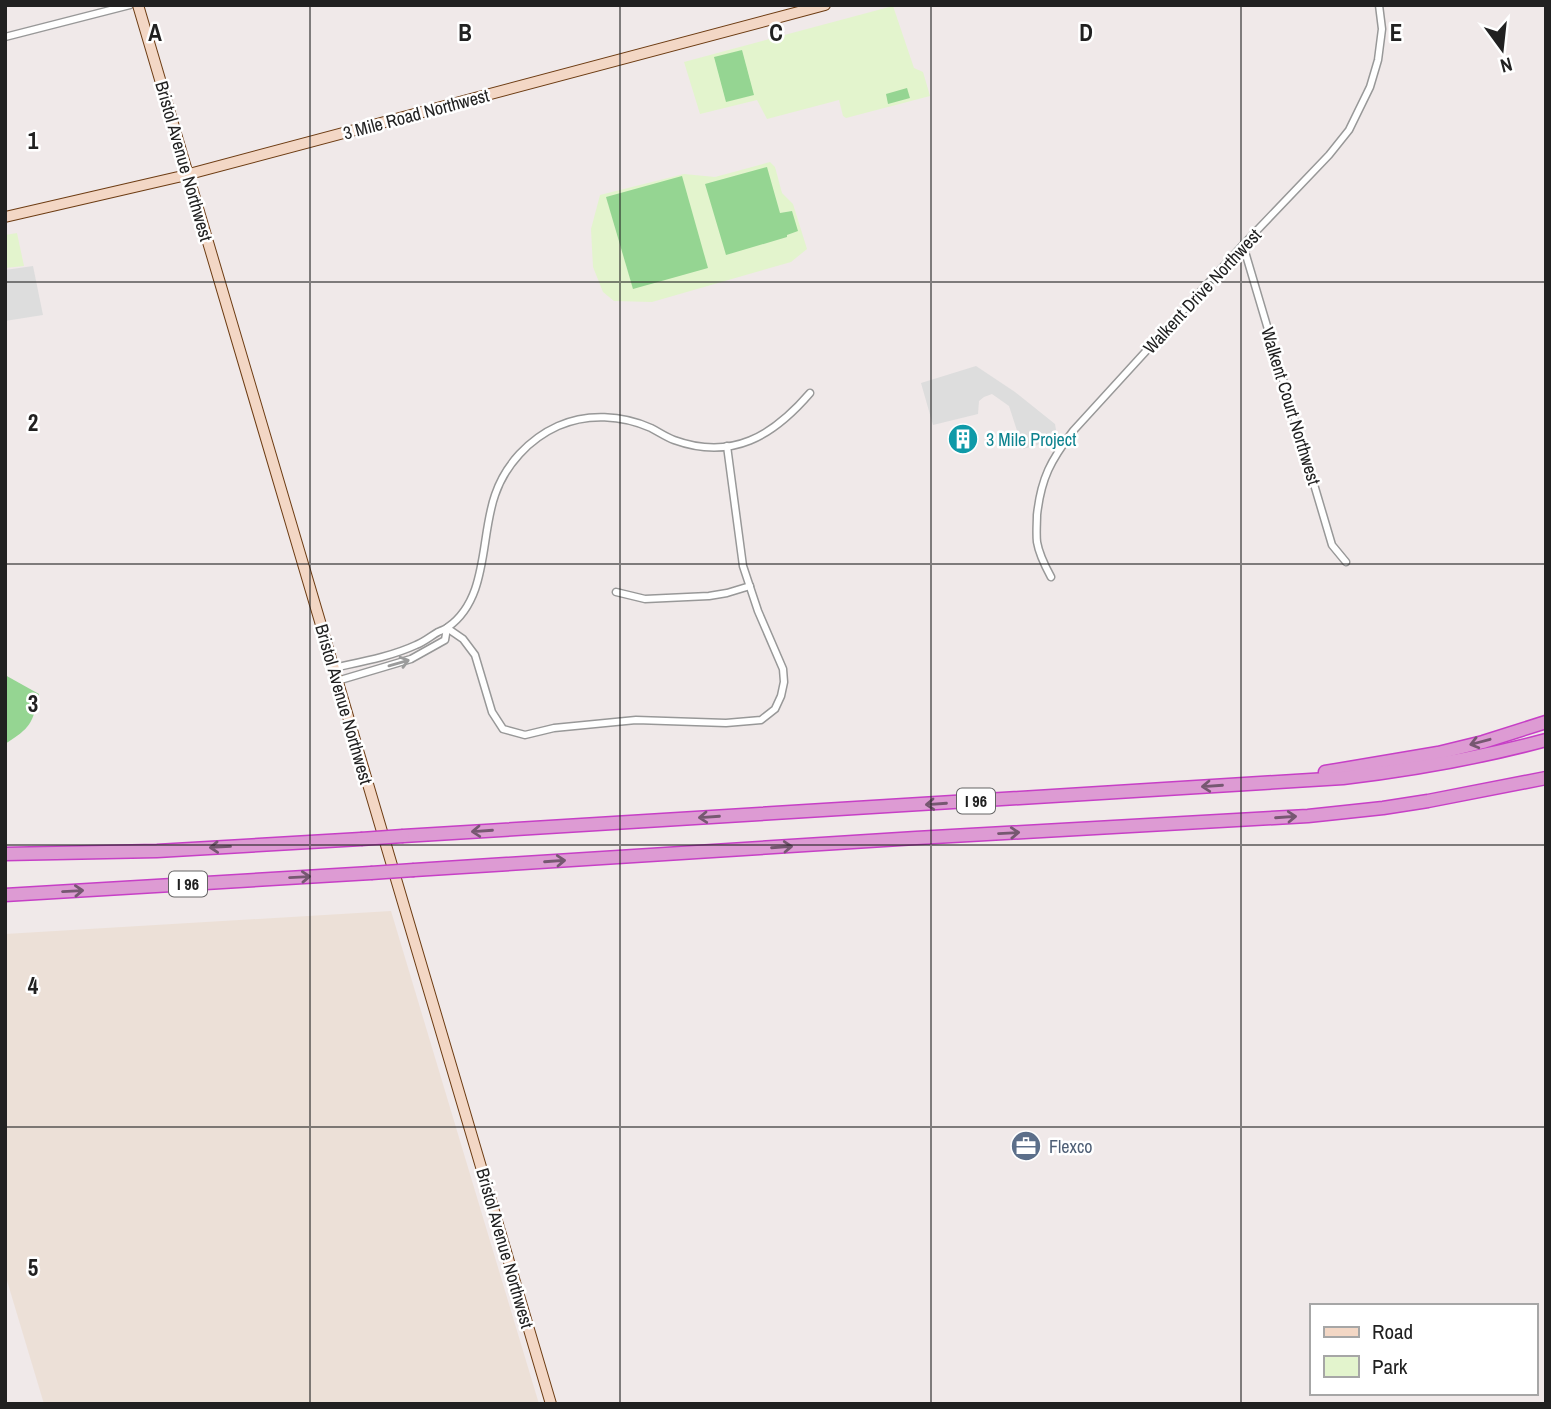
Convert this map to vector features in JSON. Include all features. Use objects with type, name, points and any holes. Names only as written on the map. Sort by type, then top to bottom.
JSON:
[{"type":"highway","points":[[1251,784],[1438,753],[1546,722]]},
{"type":"highway","name":"I 96","points":[[5,854],[157,851],[1343,778],[1452,761],[1546,740]]},
{"type":"highway","name":"I 96","points":[[5,895],[1319,815],[1428,801],[1546,777]]},
{"type":"street","points":[[5,37],[130,5]]},
{"type":"street","name":"Bristol Avenue Northwest","points":[[138,5],[551,1404]]},
{"type":"street","name":"3 Mile Road Northwest","points":[[5,217],[188,174],[825,5]]},
{"type":"street","name":"Walkent Drive Northwest","points":[[1051,577],[1037,542],[1037,521],[1041,489],[1055,454],[1243,245],[1329,155],[1354,121],[1370,87],[1378,60],[1382,29],[1380,5]]},
{"type":"street","name":"Walkent Court Northwest","points":[[1243,245],[1332,545],[1346,562]]},
{"type":"street","points":[[333,668],[410,648],[447,628],[463,612],[481,572],[494,497],[500,484],[523,450],[557,426],[573,420],[610,417],[631,421],[684,443],[727,446],[744,443],[773,429],[795,411],[810,393]]},
{"type":"street","points":[[447,628],[463,639],[475,655],[492,712],[503,729],[525,735],[554,728],[636,720],[726,723],[761,720],[775,709],[781,696],[783,669],[758,611],[743,566],[727,446]]},
{"type":"street","points":[[616,592],[645,600],[709,596],[750,586]]},
{"type":"street","points":[[337,681],[411,659],[445,640],[447,628]]},
{"type":"shaded area","points":[[33,266],[43,315],[5,321],[5,270]]},
{"type":"shaded area","points":[[976,366],[1015,392],[1055,424],[1056,430],[1038,445],[1023,449],[1009,406],[992,394],[979,401],[978,414],[933,425],[921,383]]},
{"type":"shaded area","points":[[391,911],[539,1404],[44,1404],[5,1274],[5,934]]},
{"type":"green space","points":[[893,6],[914,68],[923,72],[930,96],[846,118],[839,100],[767,119],[757,100],[700,114],[684,62]]},
{"type":"green space","points":[[742,50],[754,95],[726,102],[714,57]]},
{"type":"green space","points":[[907,88],[910,98],[888,104],[886,94]]},
{"type":"green space","points":[[770,162],[775,167],[782,193],[793,204],[807,249],[791,262],[652,302],[614,301],[603,292],[593,267],[591,229],[600,195],[684,174],[715,177]]},
{"type":"green space","points":[[767,167],[780,213],[792,211],[798,231],[787,237],[726,255],[705,184]]},
{"type":"green space","points":[[682,176],[708,268],[633,289],[606,197]]},
{"type":"green space","points":[[17,233],[24,266],[5,268],[5,235]]},
{"type":"green space","points":[[5,675],[39,694],[29,724],[5,744]]},
{"type":"place","name":"3 Mile Project","points":[[963,439]]},
{"type":"place","name":"Flexco","points":[[1026,1146]]}]
